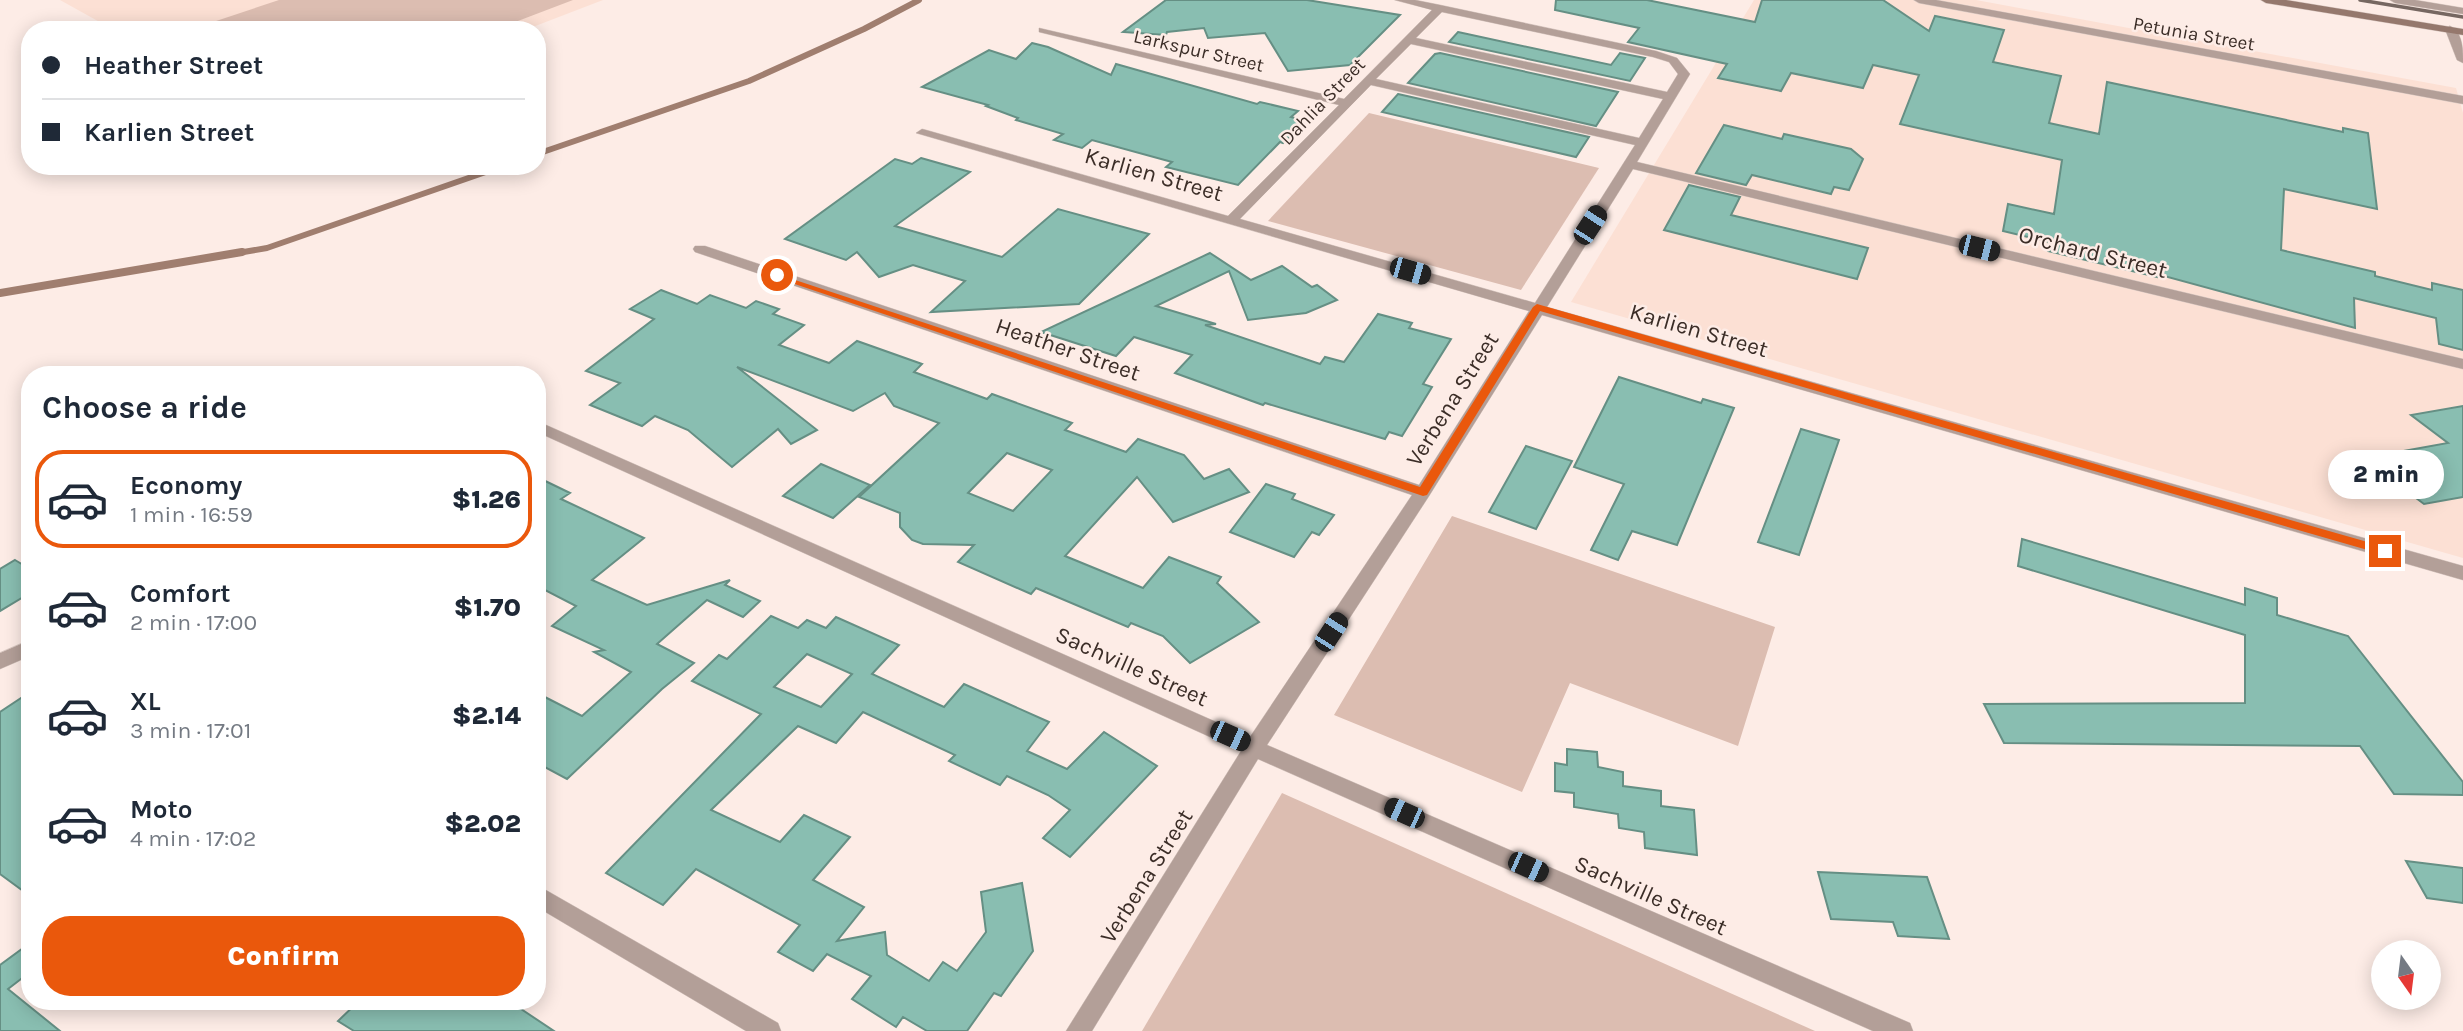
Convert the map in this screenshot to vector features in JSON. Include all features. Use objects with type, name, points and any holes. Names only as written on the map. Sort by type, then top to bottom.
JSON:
[{"type":"street","points":[[1400,0],[1440,8]]},
{"type":"street","name":"Petunia Street","points":[[1919,0],[2463,100]]},
{"type":"street","points":[[2266,0],[2463,32]]},
{"type":"street","points":[[2395,0],[2448,5],[2463,11]]},
{"type":"street","name":"Dahlia Street","points":[[1232,220],[1440,8]]},
{"type":"street","name":"Verbena Street","points":[[1078,1031],[1254,748],[1423,492],[1684,74],[1673,60],[1656,54],[1440,8]]},
{"type":"street","name":"Larkspur Street","points":[[1043,30],[1347,103]]},
{"type":"street","points":[[2450,30],[2463,60]]},
{"type":"street","points":[[1408,40],[1672,97]]},
{"type":"street","points":[[1368,81],[1643,143]]},
{"type":"street","name":"Karlien Street","points":[[922,133],[2463,573]]},
{"type":"street","name":"Orchard Street","points":[[1630,164],[2463,364]]},
{"type":"street","name":"Heather Street","points":[[700,249],[1423,492]]},
{"type":"street","name":"Sachville Street","points":[[546,430],[1254,748],[1901,1031]]},
{"type":"street","points":[[0,661],[21,651]]},
{"type":"street","points":[[546,900],[769,1031]]},
{"type":"shaded area","points":[[60,0],[603,0],[546,22],[98,21]]},
{"type":"shaded area","points":[[279,0],[573,0],[518,21],[216,21]]},
{"type":"shaded area","points":[[1754,0],[1976,0],[2456,88],[2463,113],[2463,558],[1571,302]]},
{"type":"shaded area","points":[[1369,113],[1599,168],[1521,290],[1268,221]]},
{"type":"shaded area","points":[[1452,516],[1775,627],[1738,746],[1570,683],[1522,792],[1334,715]]},
{"type":"shaded area","points":[[1282,793],[1815,1031],[1142,1031]]},
{"type":"building","points":[[1166,0],[1307,0],[1400,15],[1350,65],[1288,71],[1265,33],[1208,38],[1204,28],[1167,32],[1166,35],[1123,32]]},
{"type":"building","points":[[1556,0],[1647,0],[1755,22],[1762,0],[1883,0],[1929,31],[1935,16],[2004,30],[1993,62],[2061,76],[2049,123],[2099,134],[2107,82],[2343,132],[2343,128],[2368,133],[2377,209],[2284,189],[2281,250],[2375,272],[2375,276],[2432,290],[2432,283],[2463,290],[2463,350],[2439,344],[2436,318],[2354,298],[2355,328],[2157,274],[2157,277],[2048,251],[2049,242],[2003,231],[2008,204],[2054,214],[2062,160],[1900,124],[1919,75],[1873,65],[1863,88],[1791,73],[1781,91],[1718,78],[1727,64],[1628,42],[1639,28],[1555,10]]},
{"type":"building","points":[[1458,32],[1611,65],[1620,53],[1645,58],[1630,81],[1449,42]]},
{"type":"building","points":[[1032,43],[1048,47],[1111,75],[1116,64],[1257,104],[1260,102],[1298,111],[1291,117],[1306,121],[1283,143],[1280,142],[1238,185],[1166,167],[1172,162],[1092,140],[1082,148],[1054,140],[1063,134],[1016,120],[1018,118],[986,106],[988,105],[922,87],[989,50],[1016,59]]},
{"type":"building","points":[[1435,54],[1618,92],[1596,126],[1408,83]]},
{"type":"building","points":[[1398,94],[1589,137],[1576,157],[1382,112]]},
{"type":"building","points":[[1724,125],[1782,139],[1784,134],[1851,149],[1863,159],[1849,190],[1834,187],[1831,194],[1752,175],[1746,185],[1696,173]]},
{"type":"building","points":[[921,158],[970,172],[895,226],[1002,257],[1058,209],[1149,234],[1079,304],[931,312],[965,281],[913,265],[879,277],[857,252],[846,260],[785,239],[895,159],[912,164]]},
{"type":"building","points":[[1689,185],[1740,197],[1731,215],[1868,248],[1857,279],[1664,230]]},
{"type":"building","points":[[1210,253],[1251,280],[1282,266],[1312,287],[1317,285],[1337,300],[1306,313],[1248,320],[1229,271],[1156,306],[1216,324],[1205,325],[1320,364],[1325,357],[1344,362],[1378,314],[1412,323],[1409,328],[1451,339],[1423,384],[1432,387],[1402,436],[1389,432],[1385,439],[1265,403],[1263,405],[1175,373],[1192,355],[1134,337],[1116,356],[1041,332]]},
{"type":"building","points":[[661,290],[697,304],[710,295],[746,308],[756,301],[779,309],[773,314],[804,325],[779,345],[829,363],[857,341],[922,364],[914,372],[987,399],[992,394],[1072,423],[1065,430],[1126,452],[1138,439],[1184,455],[1204,479],[1229,469],[1249,492],[1173,522],[1137,477],[1065,556],[1143,588],[1169,557],[1221,577],[1217,583],[1259,622],[1190,663],[1163,636],[1131,623],[1128,627],[1036,588],[1031,594],[958,562],[974,545],[923,544],[912,540],[900,527],[900,513],[859,497],[939,423],[894,406],[885,393],[853,411],[737,367],[817,430],[791,444],[778,429],[732,467],[688,430],[655,416],[642,426],[590,405],[620,383],[586,371],[654,319],[630,309]],"holes":[[[1007,453],[1052,470],[1013,511],[968,493]]]},
{"type":"building","points":[[1619,377],[1701,403],[1703,399],[1734,408],[1677,545],[1632,531],[1618,560],[1591,550],[1624,484],[1574,467]]},
{"type":"building","points":[[2463,406],[2463,497],[2424,504],[2392,480],[2432,473],[2403,451],[2448,443],[2411,415]]},
{"type":"building","points":[[1801,429],[1839,440],[1799,555],[1758,542]]},
{"type":"building","points":[[1526,446],[1572,461],[1536,529],[1489,512]]},
{"type":"building","points":[[821,464],[870,485],[833,518],[783,496]]},
{"type":"building","points":[[546,481],[570,493],[561,499],[644,538],[592,580],[647,605],[730,580],[725,585],[760,601],[743,617],[707,600],[657,644],[694,663],[662,689],[567,779],[546,768],[546,698],[582,716],[631,672],[594,652],[604,650],[552,626],[576,606],[546,591]]},
{"type":"building","points":[[1266,484],[1295,494],[1292,499],[1334,515],[1319,535],[1312,532],[1294,557],[1230,532]]},
{"type":"building","points":[[2022,539],[2245,605],[2245,588],[2277,598],[2277,615],[2348,636],[2463,782],[2463,795],[2394,794],[2360,746],[2004,743],[1984,704],[2245,703],[2245,635],[2018,566]]},
{"type":"building","points":[[15,560],[21,564],[21,598],[0,611],[0,569]]},
{"type":"building","points":[[771,616],[798,628],[807,620],[826,628],[836,617],[899,645],[872,674],[944,707],[964,684],[1049,722],[1027,751],[1067,769],[1104,732],[1157,766],[1070,857],[1043,838],[1070,810],[1048,795],[1007,776],[1000,785],[949,761],[955,755],[863,712],[836,743],[798,726],[711,810],[780,842],[804,815],[850,837],[813,880],[864,907],[837,941],[885,932],[887,955],[929,981],[943,962],[957,971],[986,932],[981,892],[1022,883],[1033,951],[1001,996],[994,993],[967,1031],[927,1031],[903,1017],[896,1027],[852,999],[871,976],[827,954],[813,971],[778,952],[800,925],[696,869],[663,905],[606,873],[761,714],[692,681],[719,655],[727,659]],"holes":[[[807,654],[852,674],[821,707],[774,687]]]},
{"type":"building","points":[[21,698],[21,889],[0,874],[0,712]]},
{"type":"building","points":[[1567,749],[1597,752],[1598,767],[1623,772],[1623,786],[1661,791],[1661,806],[1694,810],[1697,855],[1645,848],[1644,832],[1619,828],[1618,814],[1574,807],[1574,793],[1555,791],[1555,763],[1567,765]]},
{"type":"building","points":[[2406,861],[2463,868],[2463,903],[2427,898]]},
{"type":"building","points":[[1818,872],[1927,877],[1949,939],[1898,936],[1893,922],[1831,919]]},
{"type":"building","points":[[21,950],[21,979],[8,989],[21,1000],[21,1010],[34,1010],[60,1031],[0,1031],[0,965]]},
{"type":"building","points":[[350,1010],[522,1010],[554,1031],[354,1031],[338,1021]]},
{"type":"waterway","points":[[546,151],[749,81],[864,29],[919,0]]},
{"type":"waterway","points":[[232,254],[267,248],[477,175]]},
{"type":"waterway","points":[[0,293],[242,252]]},
{"type":"railway","points":[[2360,0],[2463,17]]},
{"type":"route","points":[[777,275],[1423,492],[1537,307],[2385,551]]}]
